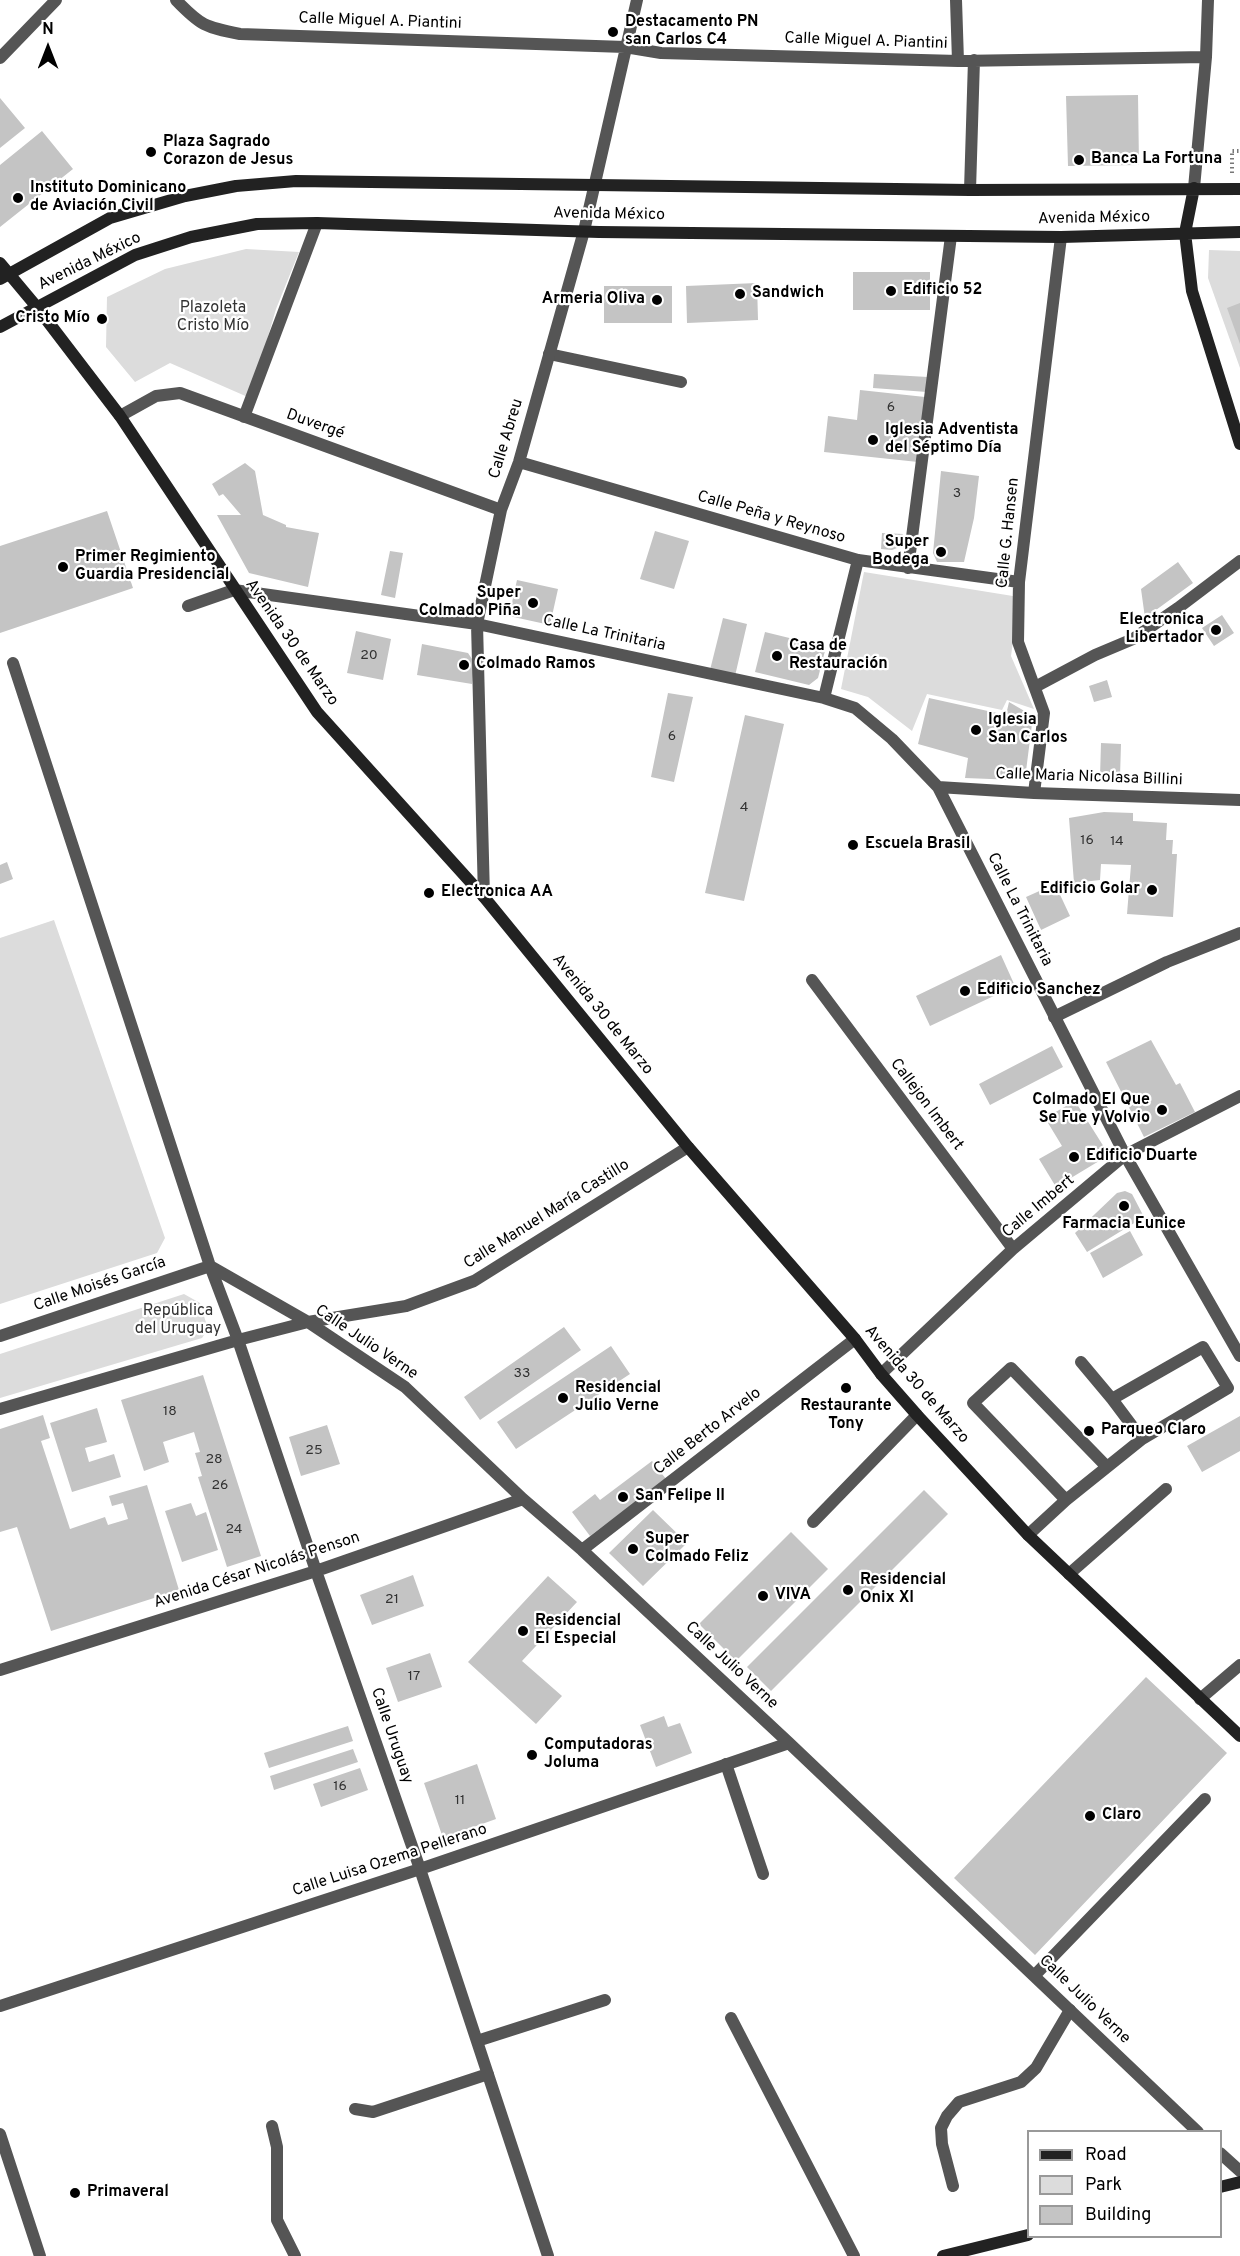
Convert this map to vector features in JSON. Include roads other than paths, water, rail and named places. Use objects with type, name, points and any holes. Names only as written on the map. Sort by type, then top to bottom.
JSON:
[{"type":"main road","name":"Avenida México","points":[[4,276],[110,218],[184,196],[236,186],[296,181],[970,190],[1240,189]]},
{"type":"main road","points":[[1194,188],[1185,232],[1192,291],[1240,444]]},
{"type":"main road","name":"Avenida México","points":[[0,327],[135,255],[191,237],[257,224],[317,223],[584,231],[1061,237],[1240,232]]},
{"type":"main road","name":"Avenida 30 de Marzo","points":[[0,263],[4,276],[36,306],[120,417],[317,712],[484,897],[688,1147],[855,1339],[881,1374],[917,1415],[1028,1535],[1240,1736]]},
{"type":"main road","points":[[1222,2187],[1240,2182]]},
{"type":"main road","points":[[943,2256],[1027,2235]]},
{"type":"street","points":[[0,58],[56,0]]},
{"type":"street","name":"Calle Miguel A. Piantini","points":[[176,0],[196,21],[212,28],[240,34],[625,47],[661,53],[958,61],[1206,57]]},
{"type":"street","name":"Calle Abreu","points":[[484,897],[477,624],[501,510],[519,462],[584,231],[637,0]]},
{"type":"street","points":[[956,0],[958,61]]},
{"type":"street","points":[[1194,188],[1206,57],[1208,0]]},
{"type":"street","points":[[970,190],[974,60]]},
{"type":"street","points":[[244,417],[317,223]]},
{"type":"street","points":[[908,568],[951,236]]},
{"type":"street","name":"Calle G. Hansen","points":[[1034,793],[1044,713],[1018,642],[1019,582],[1061,237]]},
{"type":"street","points":[[549,354],[681,382]]},
{"type":"street","name":"Duvergé","points":[[120,417],[156,396],[180,393],[501,510]]},
{"type":"street","name":"Calle Peña y Reynoso","points":[[519,462],[858,560],[1019,582]]},
{"type":"street","points":[[824,698],[858,560]]},
{"type":"street","points":[[1035,687],[1095,655],[1133,639],[1240,561]]},
{"type":"street","points":[[188,606],[234,590]]},
{"type":"street","name":"Calle La Trinitaria","points":[[234,590],[477,624],[824,698],[855,708],[892,738],[938,787],[1125,1155],[1240,1356]]},
{"type":"street","name":"Calle Uruguay","points":[[13,663],[210,1266],[238,1340],[420,1869],[548,2256]]},
{"type":"street","name":"Calle Maria Nicolasa Billini","points":[[938,787],[1034,793],[1240,800]]},
{"type":"street","points":[[1054,1017],[1167,962],[1240,933]]},
{"type":"street","name":"Callejon Imbert","points":[[812,980],[1013,1249]]},
{"type":"street","name":"Calle Imbert","points":[[881,1374],[1013,1249],[1125,1155],[1240,1096]]},
{"type":"street","name":"Calle Manuel María Castillo","points":[[0,1408],[308,1322],[406,1306],[474,1281],[688,1147]]},
{"type":"street","name":"Calle Julio Verne","points":[[210,1266],[308,1322],[405,1387],[523,1499],[582,1550],[789,1743],[1196,2130]]},
{"type":"street","name":"Calle Moisés García","points":[[0,1336],[210,1266]]},
{"type":"street","name":"Calle Berto Arvelo","points":[[582,1550],[855,1339]]},
{"type":"street","points":[[1028,1535],[1066,1500],[1142,1439],[1228,1388],[1203,1347],[1112,1399]]},
{"type":"street","points":[[1081,1362],[1142,1439]]},
{"type":"street","points":[[1066,1500],[973,1403],[1011,1368],[1107,1467]]},
{"type":"street","points":[[813,1522],[917,1415]]},
{"type":"street","points":[[1069,1574],[1166,1489]]},
{"type":"street","name":"Avenida César Nicolás Penson","points":[[0,1670],[316,1571],[523,1499]]},
{"type":"street","points":[[1200,1699],[1240,1665]]},
{"type":"street","name":"Calle Luisa Ozema Pellerano","points":[[0,2006],[420,1869],[789,1743]]},
{"type":"street","points":[[726,1764],[763,1874]]},
{"type":"street","points":[[1034,1976],[1205,1799]]},
{"type":"street","points":[[477,2041],[605,2000]]},
{"type":"street","points":[[952,2186],[942,2145],[941,2128],[947,2116],[959,2102],[1021,2082],[1036,2068],[1070,2010]]},
{"type":"street","points":[[731,2018],[854,2256]]},
{"type":"street","points":[[356,2109],[373,2112],[488,2074]]},
{"type":"street","points":[[272,2126],[277,2148],[277,2220],[295,2256]]},
{"type":"street","points":[[0,2134],[40,2256]]},
{"type":"street","points":[[1222,2154],[1240,2171]]},
{"type":"place","name":"Destacamento PN san Carlos C4","points":[[613,32]]},
{"type":"place","name":"Plaza Sagrado Corazon de Jesus","points":[[151,152]]},
{"type":"place","name":"Banca La Fortuna","points":[[1079,160]]},
{"type":"place","name":"Instituto Dominicano de Aviación Civil","points":[[18,198]]},
{"type":"place","name":"Edificio 52","points":[[891,291]]},
{"type":"place","name":"Sandwich","points":[[740,294]]},
{"type":"place","name":"Armeria Oliva","points":[[657,300]]},
{"type":"place","name":"Cristo Mío","points":[[102,319]]},
{"type":"place","name":"Iglesia Adventista del Séptimo Día","points":[[873,440]]},
{"type":"place","name":"Super Bodega","points":[[941,552]]},
{"type":"place","name":"Primer Regimiento Guardia Presidencial","points":[[63,567]]},
{"type":"place","name":"Super Colmado Piña","points":[[533,603]]},
{"type":"place","name":"Electronica Libertador","points":[[1216,630]]},
{"type":"place","name":"Casa de Restauración","points":[[777,656]]},
{"type":"place","name":"Colmado Ramos","points":[[464,665]]},
{"type":"place","name":"Iglesia San Carlos","points":[[976,730]]},
{"type":"place","name":"Escuela Brasil","points":[[853,845]]},
{"type":"place","name":"Edificio Golar","points":[[1152,890]]},
{"type":"place","name":"Electronica AA","points":[[429,893]]},
{"type":"place","name":"Edificio Sanchez","points":[[965,991]]},
{"type":"place","name":"Colmado El Que Se Fue y Volvio","points":[[1162,1110]]},
{"type":"place","name":"Edificio Duarte","points":[[1074,1157]]},
{"type":"place","name":"Farmacia Eunice","points":[[1124,1206]]},
{"type":"place","name":"Restaurante Tony","points":[[846,1388]]},
{"type":"place","name":"Residencial Julio Verne","points":[[563,1398]]},
{"type":"place","name":"Parqueo Claro","points":[[1089,1431]]},
{"type":"place","name":"San Felipe II","points":[[623,1497]]},
{"type":"place","name":"Super Colmado Feliz","points":[[633,1549]]},
{"type":"place","name":"Residencial Onix XI","points":[[848,1590]]},
{"type":"place","name":"VIVA","points":[[763,1596]]},
{"type":"place","name":"Residencial El Especial","points":[[523,1631]]},
{"type":"place","name":"Computadoras Joluma","points":[[532,1755]]},
{"type":"place","name":"Claro","points":[[1090,1816]]},
{"type":"place","name":"Primaveral","points":[[75,2193]]},
{"type":"park label","name":"Plazoleta Cristo Mío","points":[[213,318]]},
{"type":"park label","name":"República del Uruguay","points":[[178,1321]]}]
